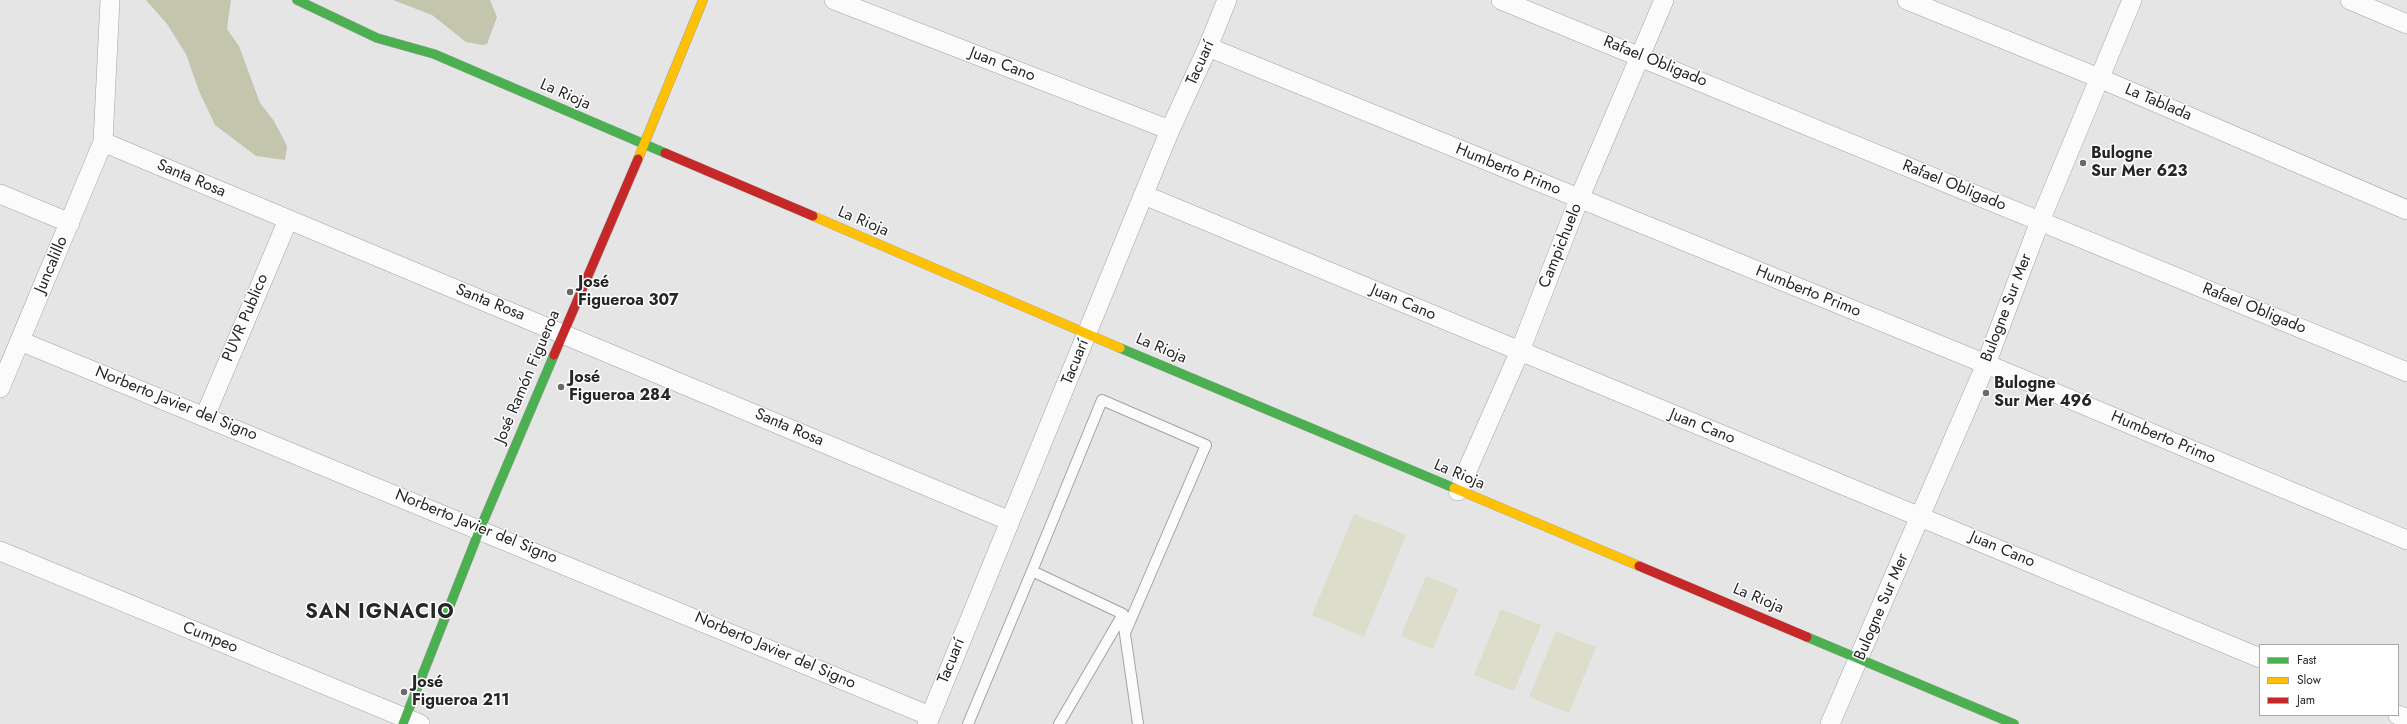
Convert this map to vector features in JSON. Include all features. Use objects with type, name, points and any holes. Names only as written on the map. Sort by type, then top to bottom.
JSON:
[{"type":"street","name":"Juncalillo","points":[[0,388],[103,142],[110,0]]},
{"type":"street","name":"La Rioja","points":[[297,0],[377,38],[434,54],[1087,334],[2014,724]]},
{"type":"street","name":"José Ramón Figueroa","points":[[409,722],[480,529],[644,145],[702,0]]},
{"type":"street","name":"Juan Cano","points":[[834,0],[867,6],[1170,130]]},
{"type":"street","name":"Tacuarí","points":[[928,720],[1170,130],[1208,47],[1227,0]]},
{"type":"street","name":"Rafael Obligado","points":[[1501,0],[2407,372]]},
{"type":"street","name":"Campichuelo","points":[[1458,491],[1520,351],[1580,199],[1664,0]]},
{"type":"street","name":"La Tablada","points":[[1907,0],[2099,78],[2407,210]]},
{"type":"street","name":"Bulogne Sur Mer","points":[[1830,724],[1860,658],[1986,364],[2040,221],[2132,0]]},
{"type":"street","points":[[2350,0],[2407,24]]},
{"type":"street","name":"Humberto Primo","points":[[1208,47],[1986,364],[2407,540]]},
{"type":"street","name":"Santa Rosa","points":[[103,142],[1010,521]]},
{"type":"street","points":[[0,194],[70,223]]},
{"type":"street","name":"Juan Cano","points":[[1144,195],[2259,658]]},
{"type":"street","name":"PUVR Publico","points":[[205,416],[288,220]]},
{"type":"street","name":"Norberto Javier del Signo","points":[[20,341],[480,529],[928,720]]},
{"type":"street","name":"Cumpeo","points":[[0,551],[409,722]]},
{"type":"lane","points":[[968,724],[1102,400],[1206,445],[1125,634]]},
{"type":"lane","points":[[1032,571],[1123,614]]},
{"type":"lane","points":[[1123,614],[1138,724]]},
{"type":"lane","points":[[1059,724],[1123,614]]},
{"type":"green space","points":[[146,0],[231,0],[227,29],[239,46],[260,103],[274,121],[287,146],[285,160],[256,156],[215,125],[199,91],[186,54],[167,24]]},
{"type":"green space","points":[[393,0],[490,0],[497,17],[487,44],[482,45],[466,42],[432,15]]},
{"type":"green space","points":[[1354,514],[1406,535],[1364,637],[1312,615]]},
{"type":"green space","points":[[1426,576],[1458,589],[1433,649],[1401,636]]},
{"type":"green space","points":[[1501,609],[1541,625],[1514,691],[1474,675]]},
{"type":"green space","points":[[1556,631],[1596,647],[1569,713],[1529,697]]},
{"type":"traffic: fast","points":[[297,0],[377,38],[434,54],[665,153]]},
{"type":"traffic: fast","points":[[1120,348],[1454,488]]},
{"type":"traffic: fast","points":[[403,724],[480,529],[554,355]]},
{"type":"traffic: fast","points":[[1807,637],[2014,724]]},
{"type":"traffic: slow","points":[[638,159],[703,0]]},
{"type":"traffic: slow","points":[[813,216],[1120,348]]},
{"type":"traffic: slow","points":[[1454,488],[1639,566]]},
{"type":"traffic: jam","points":[[665,153],[813,216]]},
{"type":"traffic: jam","points":[[554,355],[638,159]]},
{"type":"traffic: jam","points":[[1639,566],[1807,637]]},
{"type":"place","name":"Bulogne Sur Mer 623","points":[[2083,163]]},
{"type":"place","name":"José Figueroa 307","points":[[570,292]]},
{"type":"place","name":"José Figueroa 284","points":[[561,387]]},
{"type":"place","name":"Bulogne Sur Mer 496","points":[[1986,393]]},
{"type":"place","name":"José Figueroa 211","points":[[404,692]]},
{"type":"district","name":"SAN IGNACIO","points":[[380,613]]}]
